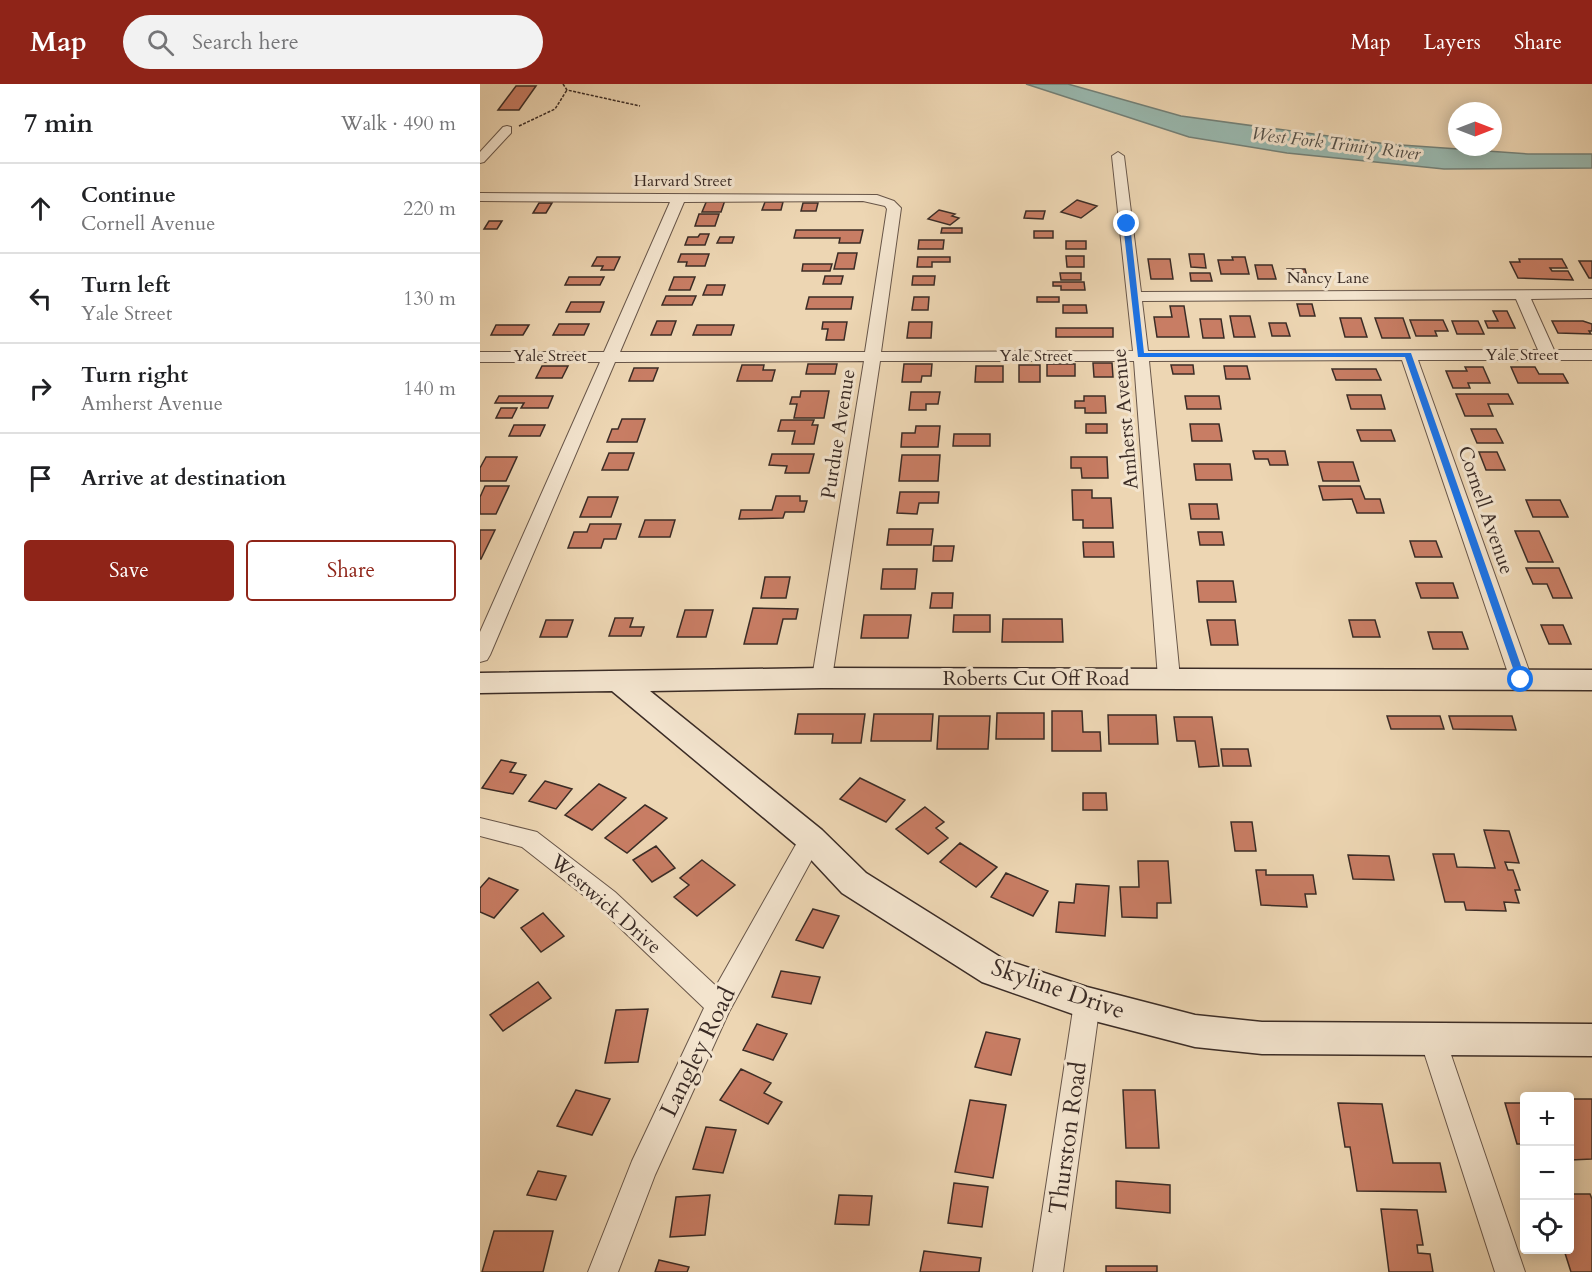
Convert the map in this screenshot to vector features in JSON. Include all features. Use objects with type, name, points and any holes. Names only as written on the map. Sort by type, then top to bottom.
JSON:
[{"type":"street","points":[[482,152],[507,130]]},
{"type":"street","name":"Amherst Avenue","points":[[1118,156],[1141,355],[1169,678]]},
{"type":"street","name":"Harvard Street","points":[[480,197],[851,198],[885,201]]},
{"type":"street","points":[[480,655],[679,197]]},
{"type":"street","name":"Purdue Avenue","points":[[822,678],[894,208],[885,201]]},
{"type":"street","name":"Nancy Lane","points":[[1134,297],[1592,294]]},
{"type":"street","points":[[1522,295],[1548,355]]},
{"type":"street","name":"Cornell Avenue","points":[[1408,355],[1521,680]]},
{"type":"street","name":"Yale Street","points":[[480,357],[1592,355]]},
{"type":"street","name":"Roberts Cut Off Road","points":[[480,683],[822,678],[1592,680]]},
{"type":"street","name":"Skyline Drive","points":[[620,682],[811,839],[855,883],[920,927],[994,971],[1087,1003],[1195,1031],[1262,1038],[1592,1040]]},
{"type":"street","name":"Westwick Drive","points":[[480,826],[529,839],[606,899],[719,1005]]},
{"type":"street","name":"Langley Road","points":[[603,1272],[642,1171],[719,1005],[811,839]]},
{"type":"street","name":"Thurston Road","points":[[1048,1272],[1087,1003]]},
{"type":"street","points":[[1433,1040],[1510,1272]]},
{"type":"path","points":[[563,84],[567,90],[640,106]]},
{"type":"path","points":[[507,130],[559,107],[565,100],[567,90]]},
{"type":"water","name":"West Fork Trinity River","points":[[1026,84],[1068,84],[1181,116],[1387,144],[1448,148],[1448,156],[1502,156],[1502,152],[1592,154],[1592,168],[1444,169],[1287,153],[1189,137]]},
{"type":"building","points":[[516,86],[536,86],[519,110],[498,110]]},
{"type":"building","points":[[707,200],[725,200],[721,212],[702,212]]},
{"type":"building","points":[[1077,200],[1097,206],[1081,218],[1061,212]]},
{"type":"building","points":[[765,202],[783,202],[781,210],[762,210]]},
{"type":"building","points":[[539,203],[552,203],[546,213],[533,213]]},
{"type":"building","points":[[803,203],[818,203],[816,211],[801,211]]},
{"type":"building","points":[[939,210],[955,214],[952,216],[959,218],[950,225],[928,219]]},
{"type":"building","points":[[1026,211],[1045,211],[1043,219],[1024,218]]},
{"type":"building","points":[[699,214],[719,214],[715,226],[695,226]]},
{"type":"building","points":[[489,221],[502,221],[497,229],[484,229]]},
{"type":"building","points":[[942,228],[962,228],[962,233],[941,233]]},
{"type":"building","points":[[796,230],[863,230],[860,243],[839,243],[840,238],[794,238]]},
{"type":"building","points":[[1034,231],[1053,231],[1053,238],[1034,238]]},
{"type":"building","points":[[700,234],[709,234],[705,245],[685,245],[688,237],[698,237]]},
{"type":"building","points":[[720,237],[734,237],[732,243],[717,243]]},
{"type":"building","points":[[919,240],[944,240],[943,249],[918,249]]},
{"type":"building","points":[[1066,241],[1086,241],[1086,249],[1066,249]]},
{"type":"building","points":[[838,253],[857,253],[854,269],[834,269]]},
{"type":"building","points":[[681,254],[709,254],[705,266],[686,266],[687,262],[678,262]]},
{"type":"building","points":[[1189,254],[1204,254],[1206,268],[1191,267]]},
{"type":"building","points":[[1066,256],[1084,256],[1084,267],[1067,267]]},
{"type":"building","points":[[597,257],[620,257],[614,270],[601,270],[603,266],[592,266]]},
{"type":"building","points":[[918,257],[950,257],[950,262],[932,262],[932,267],[917,267]]},
{"type":"building","points":[[1232,257],[1245,257],[1249,274],[1221,274],[1218,260],[1233,260]]},
{"type":"building","points":[[1148,259],[1170,259],[1173,279],[1151,279]]},
{"type":"building","points":[[1519,259],[1562,259],[1567,268],[1550,268],[1552,271],[1568,271],[1573,280],[1518,278],[1510,262],[1520,262]]},
{"type":"building","points":[[1579,261],[1592,261],[1592,278],[1589,278]]},
{"type":"building","points":[[803,264],[832,264],[830,271],[802,271]]},
{"type":"building","points":[[1255,265],[1272,265],[1276,279],[1258,279]]},
{"type":"building","points":[[1287,269],[1305,269],[1308,280],[1289,280]]},
{"type":"building","points":[[1060,273],[1081,273],[1081,280],[1061,280]]},
{"type":"building","points":[[1190,273],[1210,273],[1212,281],[1191,281]]},
{"type":"building","points":[[825,276],[843,276],[841,284],[823,284]]},
{"type":"building","points":[[913,276],[935,276],[934,285],[912,285]]},
{"type":"building","points":[[569,277],[604,277],[600,285],[565,285]]},
{"type":"building","points":[[674,277],[695,277],[690,290],[669,290]]},
{"type":"building","points":[[1053,282],[1084,282],[1085,290],[1061,290],[1061,286],[1053,286]]},
{"type":"building","points":[[707,285],[725,285],[722,295],[703,295]]},
{"type":"building","points":[[666,296],[696,296],[692,305],[662,305]]},
{"type":"building","points":[[809,297],[853,297],[851,309],[806,309]]},
{"type":"building","points":[[914,297],[929,297],[928,310],[912,310]]},
{"type":"building","points":[[1037,297],[1059,297],[1059,302],[1037,302]]},
{"type":"building","points":[[571,302],[604,302],[600,312],[566,312]]},
{"type":"building","points":[[1297,304],[1312,304],[1315,316],[1300,316]]},
{"type":"building","points":[[1063,305],[1086,305],[1087,313],[1063,313]]},
{"type":"building","points":[[1170,306],[1184,306],[1189,337],[1157,337],[1154,317],[1172,317]]},
{"type":"building","points":[[1493,311],[1507,311],[1515,328],[1488,328],[1485,321],[1498,321]]},
{"type":"building","points":[[1230,316],[1250,316],[1255,337],[1234,337]]},
{"type":"building","points":[[1340,318],[1361,318],[1367,337],[1345,337]]},
{"type":"building","points":[[1375,318],[1403,318],[1410,338],[1382,338]]},
{"type":"building","points":[[1200,319],[1221,319],[1224,338],[1203,338]]},
{"type":"building","points":[[1410,320],[1443,320],[1448,331],[1435,331],[1437,336],[1416,336]]},
{"type":"building","points":[[657,321],[676,321],[671,335],[651,335]]},
{"type":"building","points":[[1452,321],[1478,321],[1484,334],[1457,334]]},
{"type":"building","points":[[1552,321],[1583,321],[1592,324],[1592,331],[1589,331],[1591,334],[1558,333]]},
{"type":"building","points":[[823,322],[847,322],[844,340],[826,340],[828,329],[822,329]]},
{"type":"building","points":[[909,322],[932,322],[931,338],[907,338]]},
{"type":"building","points":[[1269,323],[1286,323],[1290,336],[1272,336]]},
{"type":"building","points":[[559,324],[589,324],[584,335],[553,335]]},
{"type":"building","points":[[496,325],[529,325],[523,335],[491,335]]},
{"type":"building","points":[[697,325],[734,325],[731,335],[693,335]]},
{"type":"building","points":[[1056,328],[1113,328],[1113,337],[1056,337]]},
{"type":"building","points":[[1093,363],[1112,363],[1113,377],[1094,377]]},
{"type":"building","points":[[808,364],[837,364],[835,374],[806,374]]},
{"type":"building","points":[[904,364],[932,364],[931,376],[922,376],[921,382],[902,382]]},
{"type":"building","points":[[1047,364],[1075,364],[1075,376],[1047,376]]},
{"type":"building","points":[[742,365],[764,365],[763,370],[775,370],[772,381],[737,381]]},
{"type":"building","points":[[1019,365],[1040,365],[1040,382],[1019,382]]},
{"type":"building","points":[[1171,365],[1193,365],[1194,374],[1173,374]]},
{"type":"building","points":[[542,366],[568,366],[562,378],[536,378]]},
{"type":"building","points":[[976,366],[1003,366],[1003,382],[975,382]]},
{"type":"building","points":[[1224,366],[1247,366],[1250,379],[1226,379]]},
{"type":"building","points":[[1465,367],[1483,367],[1490,383],[1468,383],[1470,388],[1453,388],[1446,371],[1467,371]]},
{"type":"building","points":[[1511,367],[1535,367],[1539,374],[1563,374],[1568,383],[1518,383]]},
{"type":"building","points":[[634,368],[658,368],[653,381],[629,381]]},
{"type":"building","points":[[1332,369],[1376,369],[1381,380],[1336,380]]},
{"type":"building","points":[[801,391],[829,391],[824,418],[794,418],[797,404],[790,404],[792,397],[800,397]]},
{"type":"building","points":[[911,392],[940,392],[938,404],[926,404],[926,410],[909,410]]},
{"type":"building","points":[[1456,394],[1508,394],[1513,404],[1488,404],[1493,416],[1465,416]]},
{"type":"building","points":[[1347,395],[1381,395],[1385,409],[1351,409]]},
{"type":"building","points":[[499,396],[553,396],[548,408],[521,408],[524,403],[495,403]]},
{"type":"building","points":[[1084,396],[1105,396],[1106,413],[1085,413],[1085,408],[1075,408],[1075,401],[1084,401]]},
{"type":"building","points":[[1185,396],[1219,396],[1221,409],[1187,409]]},
{"type":"building","points":[[501,408],[517,408],[512,418],[496,418]]},
{"type":"building","points":[[622,419],[645,419],[637,442],[607,442],[612,429],[618,429]]},
{"type":"building","points":[[781,420],[814,420],[812,425],[818,425],[814,444],[792,444],[795,431],[778,431]]},
{"type":"building","points":[[1086,424],[1107,424],[1107,433],[1086,433]]},
{"type":"building","points":[[1190,424],[1219,424],[1222,441],[1192,441]]},
{"type":"building","points":[[514,425],[545,425],[540,436],[509,436]]},
{"type":"building","points":[[916,426],[940,426],[938,447],[901,447],[902,433],[915,433]]},
{"type":"building","points":[[1471,429],[1496,429],[1503,443],[1477,443]]},
{"type":"building","points":[[1357,430],[1391,430],[1395,441],[1361,441]]},
{"type":"building","points":[[954,434],[990,434],[990,446],[953,446]]},
{"type":"building","points":[[1253,451],[1285,451],[1288,465],[1270,465],[1268,459],[1255,459]]},
{"type":"building","points":[[1479,452],[1497,452],[1505,470],[1486,470]]},
{"type":"building","points":[[609,453],[634,453],[628,470],[602,470]]},
{"type":"building","points":[[772,454],[814,454],[809,473],[785,473],[787,466],[769,465]]},
{"type":"building","points":[[902,455],[940,455],[938,481],[899,481]]},
{"type":"building","points":[[486,457],[517,457],[506,481],[480,481],[480,468]]},
{"type":"building","points":[[1071,457],[1107,457],[1108,478],[1082,478],[1081,468],[1071,468]]},
{"type":"building","points":[[1318,462],[1353,462],[1359,481],[1323,481]]},
{"type":"building","points":[[1194,464],[1230,464],[1232,480],[1196,480]]},
{"type":"building","points":[[485,486],[509,486],[496,514],[480,514],[480,497]]},
{"type":"building","points":[[1319,486],[1360,486],[1365,499],[1380,499],[1384,513],[1357,513],[1352,499],[1323,500]]},
{"type":"building","points":[[1072,490],[1092,490],[1092,498],[1111,498],[1113,528],[1083,528],[1083,520],[1073,520]]},
{"type":"building","points":[[900,492],[939,492],[938,503],[919,503],[917,514],[897,513]]},
{"type":"building","points":[[776,496],[800,496],[800,501],[807,501],[804,512],[785,512],[783,518],[739,519],[741,510],[772,510]]},
{"type":"building","points":[[588,497],[618,497],[611,517],[580,517]]},
{"type":"building","points":[[1526,500],[1560,500],[1568,517],[1533,517]]},
{"type":"building","points":[[1189,504],[1217,504],[1219,519],[1191,519]]},
{"type":"building","points":[[645,520],[675,520],[670,537],[639,537]]},
{"type":"building","points":[[590,524],[621,524],[616,539],[604,539],[601,548],[568,548],[574,532],[587,532]]},
{"type":"building","points":[[889,529],[933,529],[931,545],[887,545]]},
{"type":"building","points":[[480,530],[495,530],[481,559],[480,559]]},
{"type":"building","points":[[1515,531],[1539,531],[1553,562],[1528,562]]},
{"type":"building","points":[[1198,532],[1222,532],[1224,545],[1200,545]]},
{"type":"building","points":[[1410,541],[1436,541],[1442,557],[1415,557]]},
{"type":"building","points":[[1083,542],[1113,542],[1114,557],[1084,557]]},
{"type":"building","points":[[934,546],[954,546],[952,561],[933,561]]},
{"type":"building","points":[[1526,568],[1559,568],[1572,598],[1553,598],[1547,584],[1533,584]]},
{"type":"building","points":[[883,569],[917,569],[915,589],[881,589]]},
{"type":"building","points":[[765,577],[790,577],[786,598],[761,598]]},
{"type":"building","points":[[1197,581],[1233,581],[1236,602],[1199,602]]},
{"type":"building","points":[[1416,583],[1453,583],[1458,598],[1421,598]]},
{"type":"building","points":[[932,593],[953,593],[952,608],[930,608]]},
{"type":"building","points":[[753,608],[798,609],[796,619],[783,619],[777,644],[744,644]]},
{"type":"building","points":[[685,610],[713,610],[706,637],[677,637]]},
{"type":"building","points":[[864,615],[911,615],[908,638],[861,638]]},
{"type":"building","points":[[954,615],[990,615],[990,632],[953,632]]},
{"type":"building","points":[[615,618],[633,618],[630,627],[644,627],[641,636],[609,636]]},
{"type":"building","points":[[1003,619],[1062,619],[1063,642],[1002,642]]},
{"type":"building","points":[[546,620],[573,620],[567,637],[540,637]]},
{"type":"building","points":[[1207,620],[1235,620],[1238,645],[1211,645]]},
{"type":"building","points":[[1349,620],[1375,620],[1380,637],[1353,637]]},
{"type":"building","points":[[1541,625],[1563,625],[1571,644],[1549,644]]},
{"type":"building","points":[[1428,632],[1462,632],[1468,649],[1433,649]]},
{"type":"building","points":[[1052,711],[1082,711],[1083,732],[1100,732],[1101,751],[1052,751]]},
{"type":"building","points":[[997,713],[1044,713],[1044,739],[996,739]]},
{"type":"building","points":[[798,714],[865,714],[861,743],[832,743],[833,734],[795,734]]},
{"type":"building","points":[[874,714],[933,714],[931,741],[871,741]]},
{"type":"building","points":[[1108,715],[1156,715],[1158,744],[1109,744]]},
{"type":"building","points":[[939,716],[990,716],[988,749],[937,749]]},
{"type":"building","points":[[1387,716],[1440,716],[1444,729],[1391,729]]},
{"type":"building","points":[[1449,716],[1512,716],[1516,730],[1453,729]]},
{"type":"building","points":[[1174,717],[1212,717],[1219,766],[1199,767],[1195,741],[1177,741]]},
{"type":"building","points":[[1221,749],[1248,749],[1251,766],[1223,766]]},
{"type":"building","points":[[501,760],[516,763],[510,772],[526,775],[513,794],[482,788]]},
{"type":"building","points":[[860,778],[905,800],[886,822],[840,799]]},
{"type":"building","points":[[545,781],[572,789],[556,809],[529,801]]},
{"type":"building","points":[[599,784],[626,798],[592,830],[565,815]]},
{"type":"building","points":[[1083,793],[1106,793],[1107,810],[1083,810]]},
{"type":"building","points":[[645,805],[667,818],[627,853],[605,838]]},
{"type":"building","points":[[925,807],[944,822],[936,828],[948,838],[928,854],[896,829]]},
{"type":"building","points":[[1231,822],[1252,822],[1256,851],[1235,851]]},
{"type":"building","points":[[1484,830],[1509,831],[1519,863],[1505,862],[1508,870],[1513,870],[1520,890],[1515,890],[1519,903],[1504,902],[1506,911],[1466,910],[1464,902],[1445,902],[1433,854],[1454,854],[1457,867],[1495,868]]},
{"type":"building","points":[[960,843],[997,867],[976,887],[940,862]]},
{"type":"building","points":[[656,846],[675,868],[652,882],[633,860]]},
{"type":"building","points":[[1348,855],[1389,856],[1394,880],[1353,879]]},
{"type":"building","points":[[702,860],[735,885],[697,916],[674,897],[689,885],[680,878]]},
{"type":"building","points":[[1138,861],[1168,861],[1171,903],[1157,903],[1157,918],[1122,917],[1120,887],[1139,887]]},
{"type":"building","points":[[1256,870],[1266,870],[1266,875],[1313,875],[1316,894],[1305,894],[1307,907],[1261,905]]},
{"type":"building","points":[[1006,873],[1048,891],[1033,916],[991,897]]},
{"type":"building","points":[[489,878],[518,890],[494,918],[480,912],[480,888]]},
{"type":"building","points":[[1076,884],[1109,886],[1105,936],[1056,932],[1059,902],[1074,903]]},
{"type":"building","points":[[813,909],[839,916],[823,948],[796,940]]},
{"type":"building","points":[[543,913],[564,936],[541,952],[521,928]]},
{"type":"building","points":[[781,971],[820,977],[811,1004],[772,997]]},
{"type":"building","points":[[538,982],[551,998],[503,1031],[490,1015]]},
{"type":"building","points":[[648,1009],[638,1062],[605,1063],[616,1010]]},
{"type":"building","points":[[757,1024],[787,1034],[773,1060],[743,1050]]},
{"type":"building","points":[[986,1032],[1020,1039],[1011,1075],[975,1067]]},
{"type":"building","points":[[741,1069],[771,1083],[764,1093],[782,1102],[768,1124],[720,1100]]},
{"type":"building","points":[[576,1090],[610,1099],[592,1135],[557,1126]]},
{"type":"building","points":[[1123,1090],[1155,1090],[1159,1148],[1126,1148]]},
{"type":"building","points":[[1574,1099],[1592,1099],[1592,1159],[1574,1160]]},
{"type":"building","points":[[970,1100],[1006,1105],[993,1178],[955,1172]]},
{"type":"building","points":[[1338,1103],[1382,1104],[1393,1163],[1440,1163],[1446,1192],[1357,1191],[1350,1147],[1345,1147]]},
{"type":"building","points":[[1505,1103],[1520,1103],[1520,1144],[1517,1144]]},
{"type":"building","points":[[706,1127],[736,1130],[723,1173],[693,1169]]},
{"type":"building","points":[[538,1171],[566,1176],[556,1200],[527,1195]]},
{"type":"building","points":[[1116,1181],[1170,1185],[1170,1213],[1116,1208]]},
{"type":"building","points":[[954,1183],[988,1187],[982,1227],[948,1223]]},
{"type":"building","points":[[1574,1194],[1590,1194],[1592,1199],[1592,1272],[1571,1272],[1565,1254],[1574,1254]]},
{"type":"building","points":[[710,1195],[705,1235],[670,1237],[676,1197]]},
{"type":"building","points":[[839,1195],[872,1196],[869,1225],[835,1224]]},
{"type":"building","points":[[1381,1209],[1417,1210],[1423,1245],[1417,1245],[1418,1253],[1430,1254],[1433,1272],[1389,1272]]},
{"type":"building","points":[[494,1231],[553,1231],[543,1272],[482,1272]]},
{"type":"building","points":[[924,1251],[981,1258],[979,1272],[920,1272]]},
{"type":"building","points":[[659,1260],[689,1267],[687,1272],[655,1272]]},
{"type":"building","points":[[1106,1266],[1157,1266],[1157,1272],[1106,1272]]},
{"type":"route","points":[[1127,224],[1141,355],[1408,355],[1521,680]]}]
